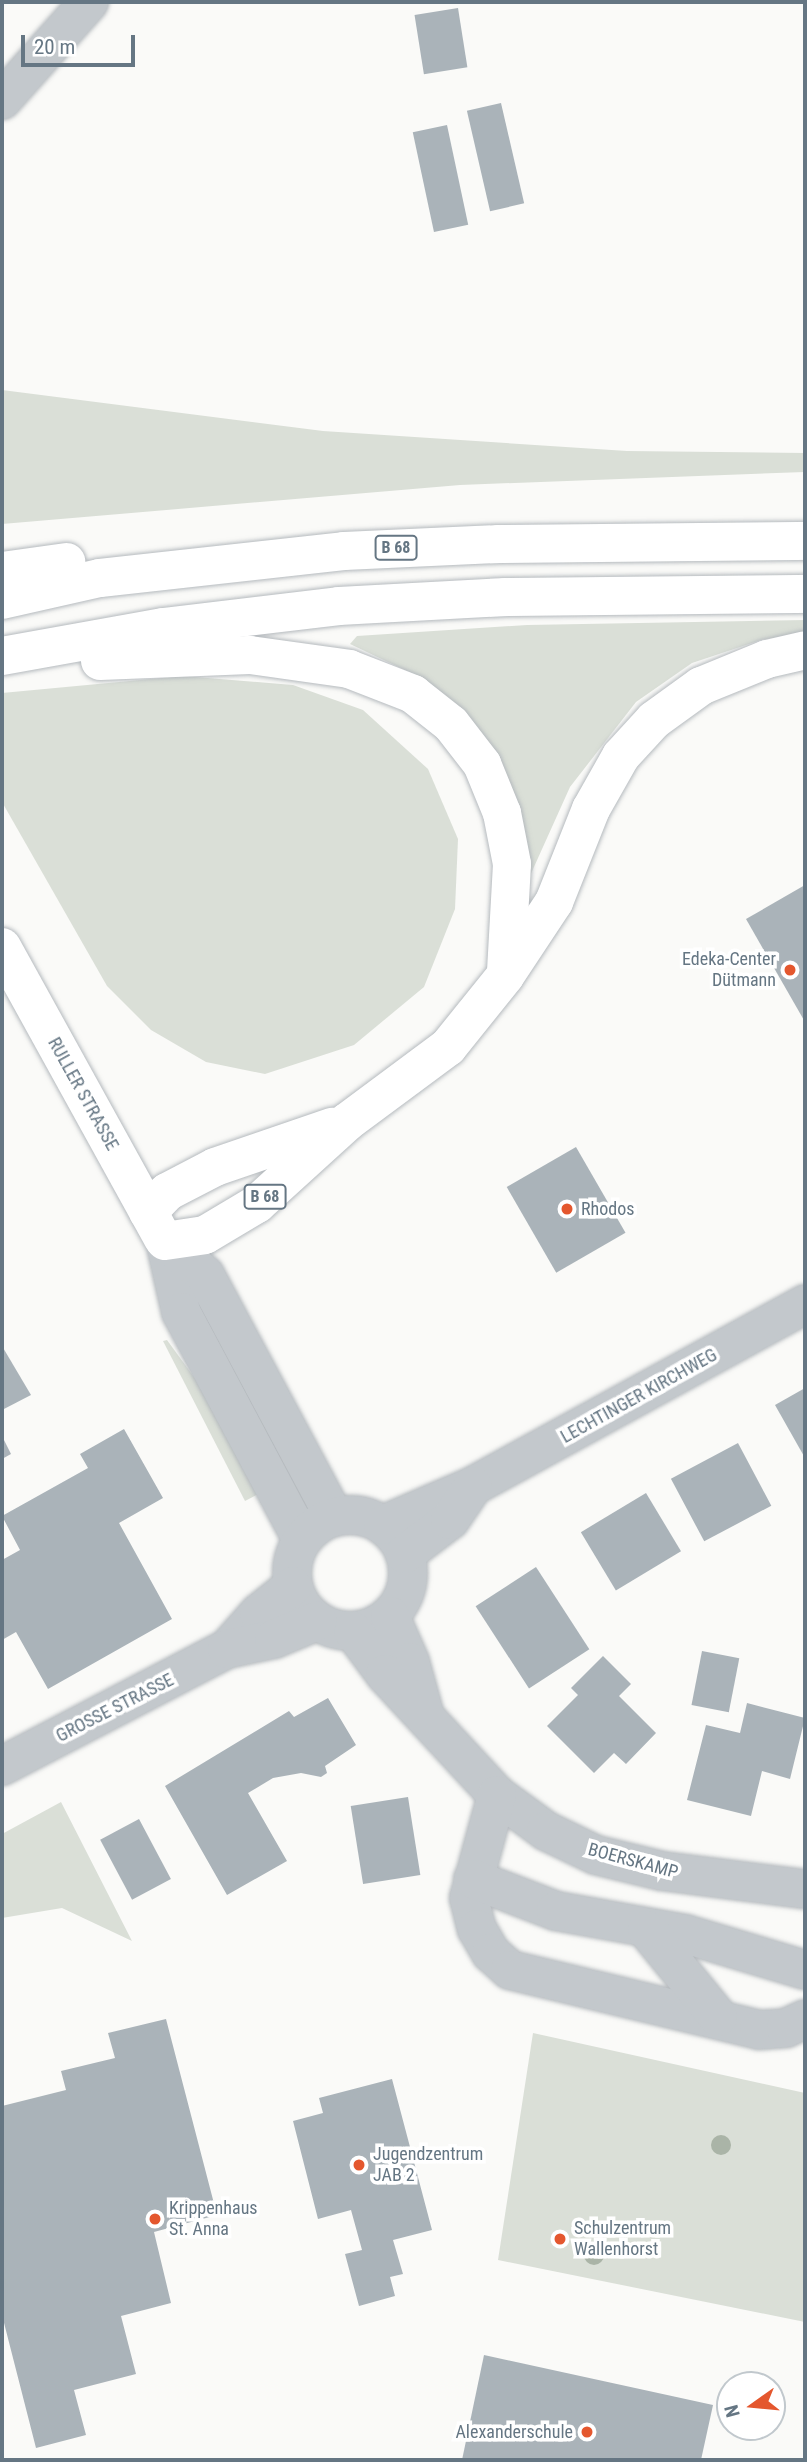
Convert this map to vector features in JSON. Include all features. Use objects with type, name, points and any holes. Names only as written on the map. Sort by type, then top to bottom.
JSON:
[{"type":"main road","name":"B 68","points":[[2,600],[100,578],[357,550],[499,544],[805,541]]},
{"type":"main road","points":[[2,571],[64,561],[100,578]]},
{"type":"main road","points":[[2,656],[163,627],[340,606],[506,597],[805,594]]},
{"type":"main road","points":[[44,649],[96,662],[250,655],[349,668],[413,694],[450,724],[481,764],[502,813],[512,864],[505,976]]},
{"type":"main road","points":[[505,976],[554,902],[591,809],[629,747],[654,720],[701,686],[767,659],[805,650]]},
{"type":"main road","name":"RULLER STRASSE","points":[[2,947],[157,1226]]},
{"type":"main road","name":"B 68","points":[[347,1122],[215,1167],[167,1192],[157,1226],[205,1235],[257,1204],[347,1122],[448,1047],[505,976]]},
{"type":"street","points":[[2,100],[89,2]]},
{"type":"street","name":"RULLER STRASSE","points":[[157,1226],[205,1275],[334,1517]]},
{"type":"street","name":"RULLER STRASSE","points":[[157,1226],[181,1312],[302,1540]]},
{"type":"street","name":"LECHTINGER KIRCHWEG","points":[[394,1539],[472,1486],[805,1304]]},
{"type":"street","points":[[359,1516],[394,1539],[407,1587],[390,1616],[353,1631],[317,1621],[298,1600],[293,1586],[293,1563],[302,1540],[334,1517],[359,1516]]},
{"type":"street","name":"GROSSE STRASSE","points":[[227,1649],[259,1613],[293,1586]]},
{"type":"street","name":"BOERSKAMP","points":[[390,1616],[410,1662],[425,1717]]},
{"type":"street","name":"GROSSE STRASSE","points":[[2,1766],[227,1649],[274,1639],[317,1621]]},
{"type":"street","name":"BOERSKAMP","points":[[353,1631],[425,1717],[497,1795],[546,1831],[596,1855],[719,1881],[805,1889]]},
{"type":"street","points":[[497,1795],[469,1898],[477,1929],[491,1954],[510,1970],[718,2017],[759,2030],[786,2028],[805,2019]]},
{"type":"street","points":[[473,1879],[556,1911],[647,1930],[685,1934],[805,1970]]},
{"type":"street","points":[[647,1930],[718,2017]]},
{"type":"shaded area","points":[[2,390],[323,431],[627,451],[805,453],[805,472],[460,485],[2,524]]},
{"type":"shaded area","points":[[805,620],[805,633],[761,640],[692,663],[636,702],[570,787],[529,878],[426,680],[350,644],[357,636],[527,625]]},
{"type":"shaded area","points":[[183,676],[293,685],[363,710],[428,769],[458,839],[455,909],[424,987],[354,1045],[265,1074],[206,1062],[151,1030],[107,986],[2,802],[2,693]]},
{"type":"shaded area","points":[[167,1340],[215,1406],[260,1493],[245,1501],[163,1341]]},
{"type":"shaded area","points":[[61,1802],[132,1941],[62,1908],[2,1918],[2,1834]]},
{"type":"shaded area","points":[[533,2033],[805,2093],[805,2322],[498,2260]]},
{"type":"building","points":[[458,8],[467,67],[424,74],[415,15]]},
{"type":"building","points":[[501,103],[524,203],[490,211],[467,111]]},
{"type":"building","points":[[447,125],[468,225],[434,232],[413,132]]},
{"type":"building","name":"Edeka-Center Dütmann","points":[[805,885],[805,1022],[746,919]]},
{"type":"building","points":[[576,1147],[626,1233],[556,1273],[507,1187]]},
{"type":"building","points":[[2,1346],[31,1395],[2,1410]]},
{"type":"building","points":[[805,1388],[805,1458],[775,1405]]},
{"type":"building","points":[[124,1429],[163,1498],[119,1523],[172,1619],[48,1689],[16,1632],[2,1640],[2,1560],[20,1550],[2,1516],[88,1468],[80,1454]]},
{"type":"building","points":[[2,1436],[11,1454],[2,1459]]},
{"type":"building","points":[[738,1443],[771,1506],[704,1541],[671,1479]]},
{"type":"building","points":[[646,1493],[681,1551],[616,1590],[581,1532]]},
{"type":"building","points":[[536,1567],[589,1649],[529,1688],[476,1606]]},
{"type":"building","points":[[702,1651],[739,1658],[729,1712],[692,1705]]},
{"type":"building","points":[[603,1656],[631,1684],[619,1696],[656,1733],[626,1764],[614,1753],[594,1773],[547,1726],[578,1695],[571,1688]]},
{"type":"building","points":[[328,1698],[356,1745],[325,1766],[327,1773],[321,1777],[301,1773],[273,1778],[248,1793],[287,1861],[227,1895],[165,1786],[289,1711],[294,1717]]},
{"type":"building","points":[[747,1703],[805,1718],[790,1779],[762,1771],[751,1816],[687,1800],[706,1725],[740,1733]]},
{"type":"building","points":[[408,1797],[420,1875],[363,1884],[351,1806]]},
{"type":"building","points":[[139,1819],[171,1879],[132,1900],[100,1840]]},
{"type":"building","points":[[166,2019],[217,2215],[154,2232],[171,2303],[121,2316],[136,2374],[74,2390],[86,2435],[36,2448],[2,2315],[2,2106],[66,2090],[61,2071],[115,2058],[108,2033]]},
{"type":"building","name":"Jugendzentrum JAB 2","points":[[392,2079],[432,2230],[393,2240],[403,2274],[390,2277],[395,2296],[359,2306],[345,2254],[362,2250],[351,2210],[318,2219],[293,2121],[323,2113],[319,2098]]},
{"type":"building","name":"Alexanderschule","points":[[484,2355],[713,2405],[701,2460],[462,2460]]},
{"type":"place","name":"Edeka-Center Dütmann","points":[[790,970]]},
{"type":"place","name":"Rhodos","points":[[567,1209]]},
{"type":"place","name":"Jugendzentrum JAB 2","points":[[359,2165]]},
{"type":"place","name":"Krippenhaus St. Anna","points":[[155,2219]]},
{"type":"place","name":"Schulzentrum Wallenhorst","points":[[560,2239]]},
{"type":"place","name":"Alexanderschule","points":[[587,2432]]}]
